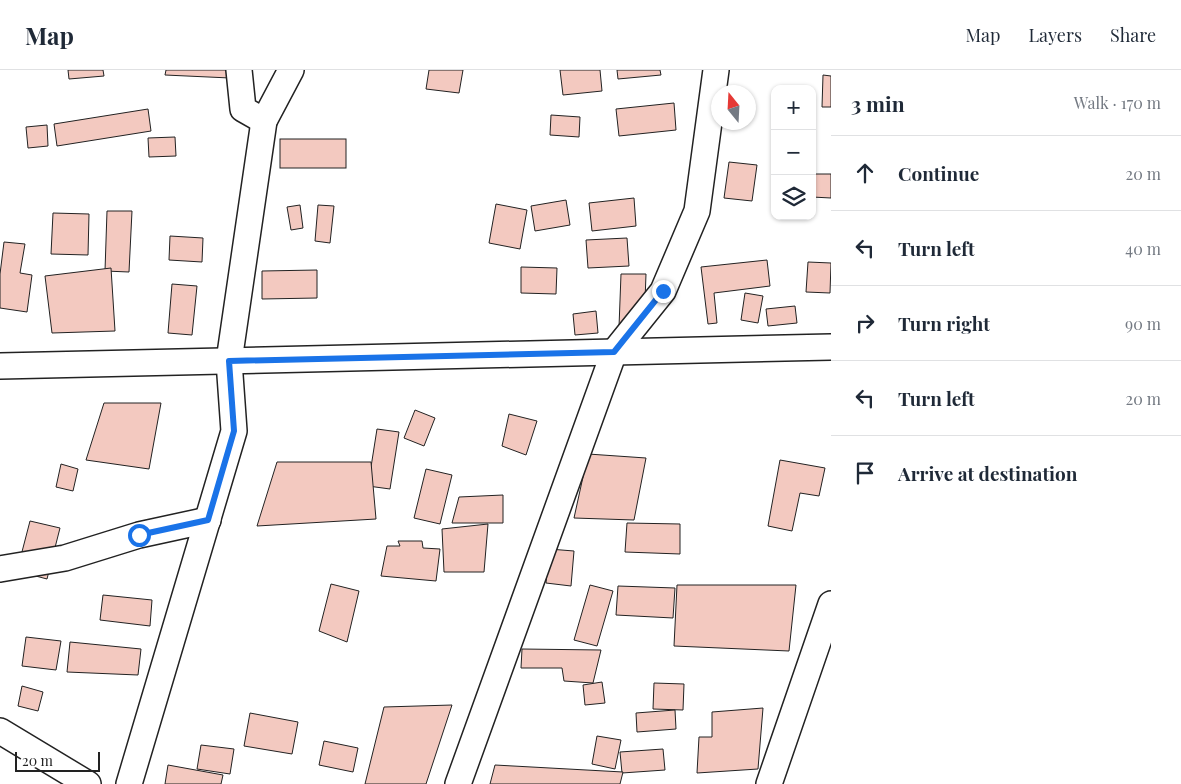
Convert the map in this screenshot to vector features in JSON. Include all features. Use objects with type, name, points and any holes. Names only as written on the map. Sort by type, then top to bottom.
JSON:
[{"type":"street","points":[[239,70],[243,109],[264,121]]},
{"type":"street","points":[[129,784],[234,431],[229,361],[264,121],[291,70]]},
{"type":"street","points":[[458,784],[614,352],[663,291],[697,211],[716,70]]},
{"type":"street","points":[[0,366],[831,347]]},
{"type":"street","points":[[0,569],[66,558],[139,535],[208,520]]},
{"type":"street","points":[[769,784],[831,604]]},
{"type":"street","points":[[0,731],[88,784]]},
{"type":"building","points":[[68,70],[103,70],[104,76],[69,79]]},
{"type":"building","points":[[166,70],[230,70],[230,78],[165,75]]},
{"type":"building","points":[[429,70],[463,70],[459,93],[426,89]]},
{"type":"building","points":[[560,70],[600,70],[602,91],[563,95]]},
{"type":"building","points":[[617,70],[660,70],[661,75],[618,79]]},
{"type":"building","points":[[823,75],[831,76],[831,107],[822,107]]},
{"type":"building","points":[[674,103],[676,130],[619,136],[616,109]]},
{"type":"building","points":[[148,109],[151,131],[57,146],[54,124]]},
{"type":"building","points":[[551,115],[580,117],[579,137],[550,135]]},
{"type":"building","points":[[47,125],[48,146],[28,148],[26,127]]},
{"type":"building","points":[[175,137],[176,156],[149,157],[148,138]]},
{"type":"building","points":[[280,139],[346,139],[346,168],[280,168]]},
{"type":"building","points":[[729,162],[757,165],[752,201],[724,198]]},
{"type":"building","points":[[816,174],[831,174],[831,198],[816,197]]},
{"type":"building","points":[[634,198],[636,226],[592,231],[589,203]]},
{"type":"building","points":[[566,200],[570,225],[535,231],[531,206]]},
{"type":"building","points":[[496,204],[527,210],[520,249],[489,243]]},
{"type":"building","points":[[300,205],[303,228],[291,230],[287,207]]},
{"type":"building","points":[[318,205],[334,206],[330,243],[315,241]]},
{"type":"building","points":[[107,211],[132,211],[129,272],[105,271]]},
{"type":"building","points":[[53,213],[89,214],[88,255],[51,254]]},
{"type":"building","points":[[170,236],[203,238],[202,262],[169,260]]},
{"type":"building","points":[[627,238],[629,266],[588,268],[586,240]]},
{"type":"building","points":[[4,242],[25,244],[20,273],[32,275],[27,312],[0,308],[0,274]]},
{"type":"building","points":[[767,260],[770,286],[714,293],[717,323],[708,324],[701,267]]},
{"type":"building","points":[[808,262],[831,263],[830,293],[806,292]]},
{"type":"building","points":[[521,267],[557,268],[556,294],[521,293]]},
{"type":"building","points":[[111,268],[115,331],[52,333],[45,276]]},
{"type":"building","points":[[317,270],[317,298],[262,299],[262,271]]},
{"type":"building","points":[[621,274],[646,274],[644,328],[619,327]]},
{"type":"building","points":[[172,284],[197,286],[192,335],[168,333]]},
{"type":"building","points":[[745,293],[763,296],[758,323],[741,320]]},
{"type":"building","points":[[795,306],[797,323],[768,326],[766,309]]},
{"type":"building","points":[[596,311],[598,333],[575,335],[573,314]]},
{"type":"building","points":[[104,403],[161,403],[149,469],[86,460]]},
{"type":"building","points":[[415,410],[435,418],[424,446],[404,438]]},
{"type":"building","points":[[509,414],[537,421],[526,455],[502,446]]},
{"type":"building","points":[[377,429],[399,432],[390,489],[368,486]]},
{"type":"building","points":[[588,454],[646,458],[634,520],[574,518]]},
{"type":"building","points":[[780,460],[825,468],[819,496],[800,493],[792,531],[768,526]]},
{"type":"building","points":[[277,462],[371,462],[376,519],[257,526]]},
{"type":"building","points":[[61,464],[78,469],[73,491],[56,487]]},
{"type":"building","points":[[426,469],[452,475],[440,524],[414,518]]},
{"type":"building","points":[[503,495],[503,523],[452,523],[459,497]]},
{"type":"building","points":[[30,521],[60,528],[47,579],[17,571]]},
{"type":"building","points":[[627,523],[680,524],[680,554],[625,552]]},
{"type":"building","points":[[488,524],[484,572],[444,572],[442,529]]},
{"type":"building","points":[[398,541],[422,541],[423,548],[440,549],[436,581],[381,576],[387,546],[400,546]]},
{"type":"building","points":[[549,549],[574,551],[571,586],[546,583]]},
{"type":"building","points":[[331,584],[359,591],[347,642],[319,631]]},
{"type":"building","points":[[590,585],[613,591],[597,646],[574,640]]},
{"type":"building","points":[[677,585],[796,585],[789,651],[674,646]]},
{"type":"building","points":[[618,586],[675,588],[673,618],[616,615]]},
{"type":"building","points":[[103,595],[152,600],[150,626],[100,620]]},
{"type":"building","points":[[26,637],[61,641],[56,670],[22,666]]},
{"type":"building","points":[[70,642],[141,649],[138,675],[67,672]]},
{"type":"building","points":[[522,649],[601,650],[593,683],[564,681],[562,668],[521,668]]},
{"type":"building","points":[[602,682],[605,703],[585,705],[583,685]]},
{"type":"building","points":[[654,683],[684,684],[683,710],[653,709]]},
{"type":"building","points":[[22,686],[43,692],[38,711],[18,706]]},
{"type":"building","points":[[452,705],[426,784],[365,784],[384,707]]},
{"type":"building","points":[[763,708],[758,769],[697,773],[699,737],[712,737],[712,712]]},
{"type":"building","points":[[675,710],[676,729],[637,732],[636,713]]},
{"type":"building","points":[[250,713],[298,722],[292,754],[244,746]]},
{"type":"building","points":[[597,736],[621,740],[615,769],[592,764]]},
{"type":"building","points":[[324,741],[358,748],[353,772],[319,765]]},
{"type":"building","points":[[201,745],[234,749],[230,774],[197,769]]},
{"type":"building","points":[[663,749],[665,770],[622,773],[620,752]]},
{"type":"building","points":[[168,765],[223,775],[221,784],[165,784]]},
{"type":"building","points":[[495,765],[623,772],[620,784],[490,784]]},
{"type":"route","points":[[139,535],[208,520],[234,431],[229,361],[614,352],[663,291]]}]
